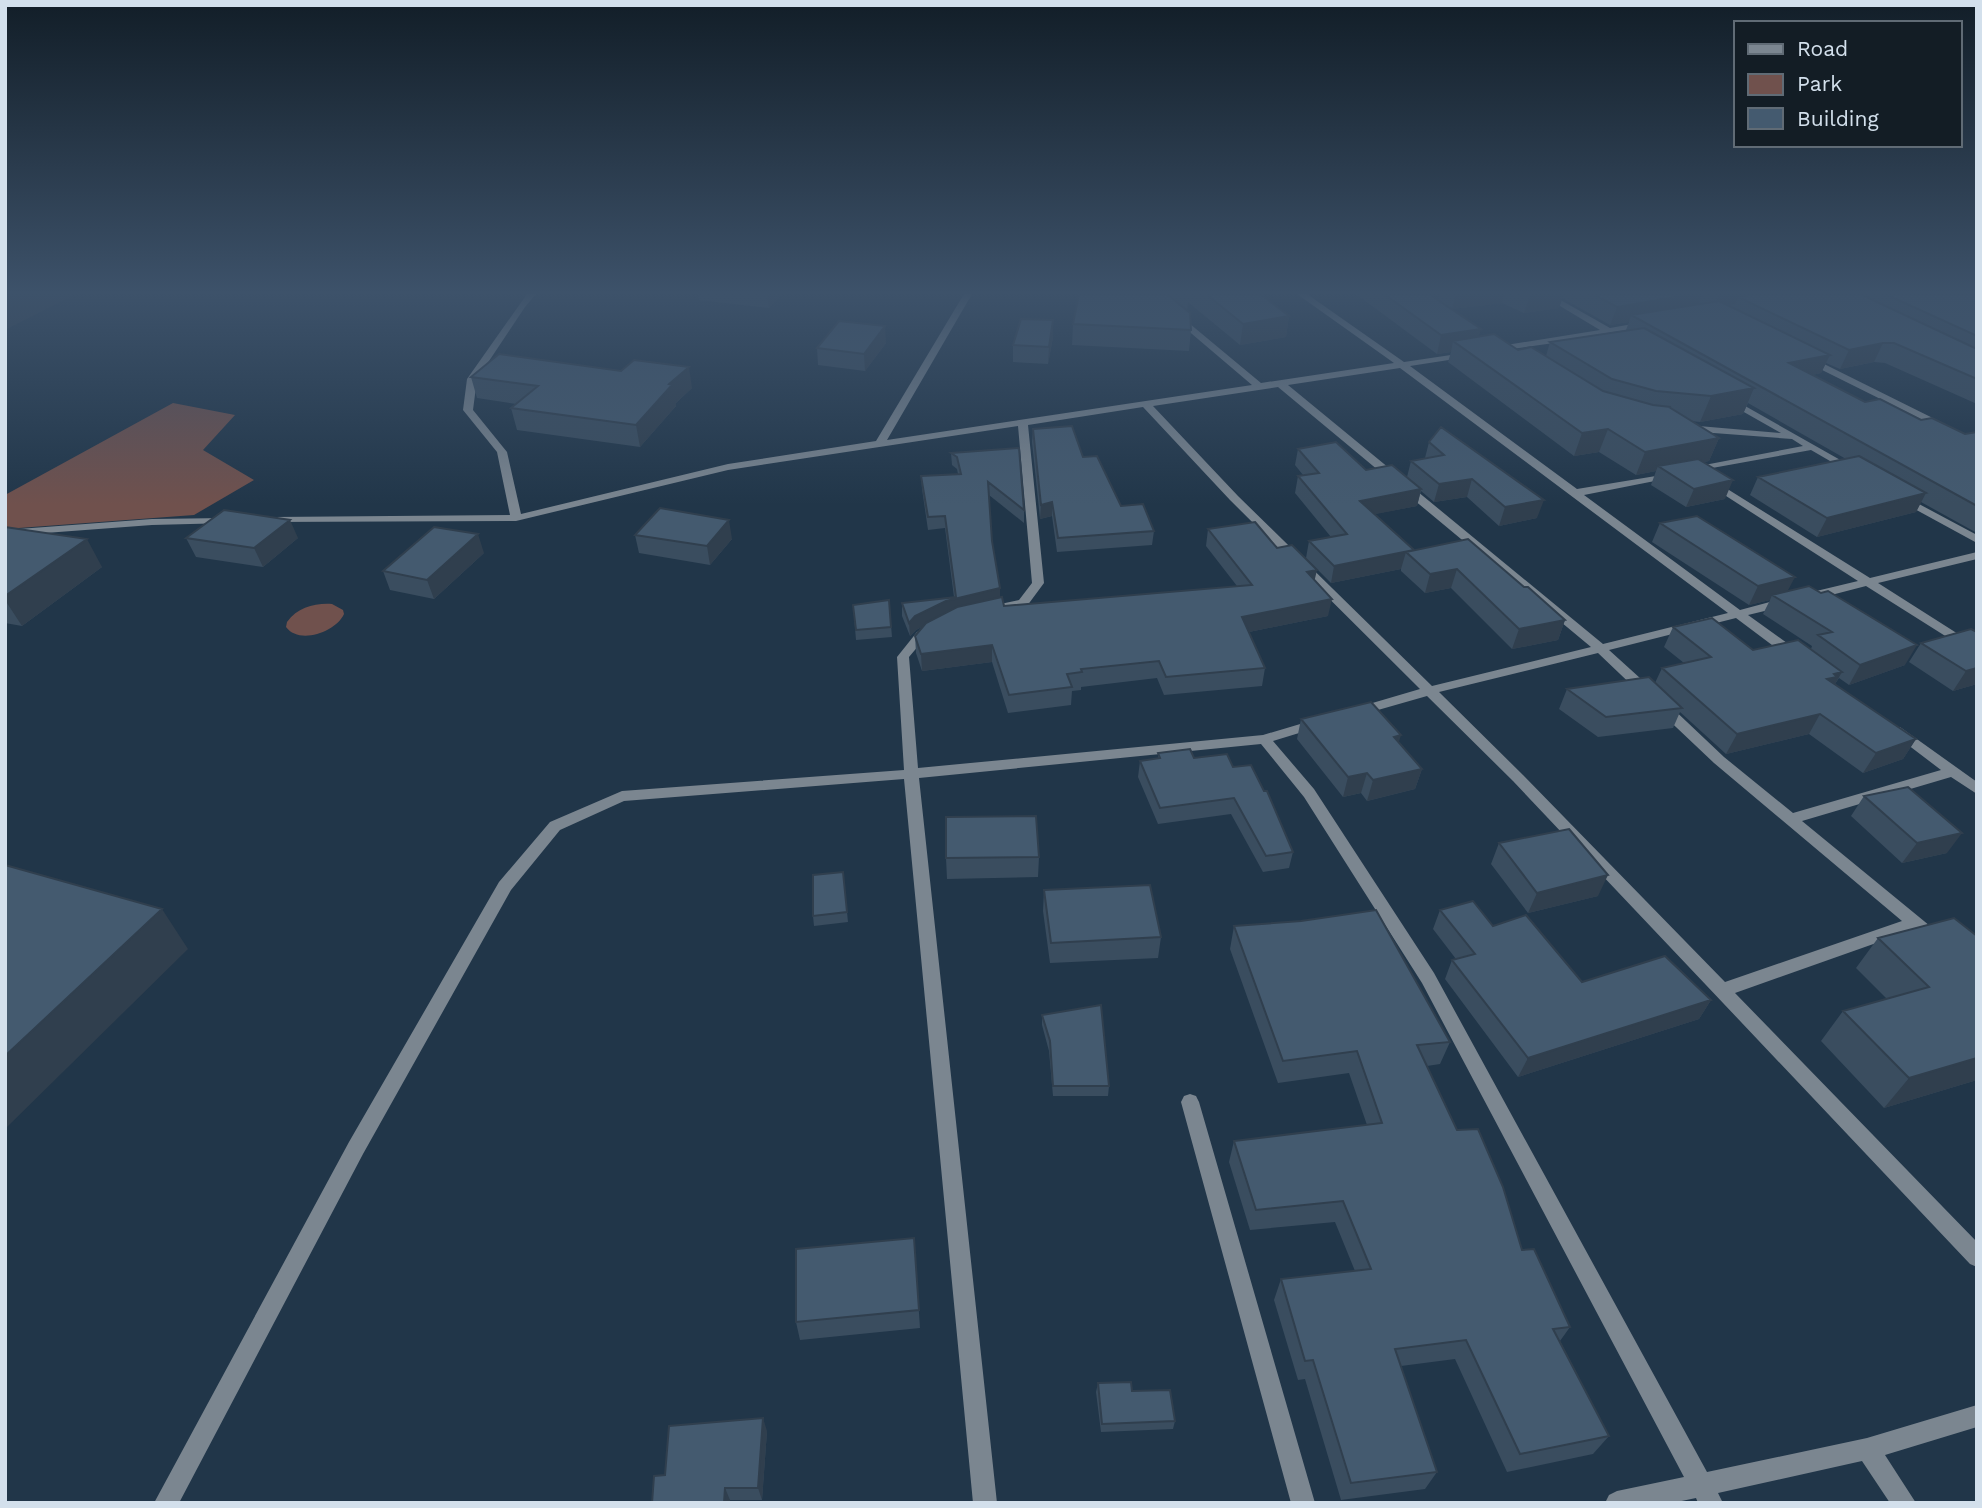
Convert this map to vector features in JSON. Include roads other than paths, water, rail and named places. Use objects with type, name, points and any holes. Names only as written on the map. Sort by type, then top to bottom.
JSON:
[{"type":"street","points":[[482,364],[472,379],[468,410],[502,452],[516,518]]},
{"type":"street","points":[[880,444],[927,364]]},
{"type":"street","points":[[1233,364],[1260,387]]},
{"type":"street","points":[[260,521],[516,518],[728,467],[1406,364]]},
{"type":"street","points":[[1818,364],[1977,444]]},
{"type":"street","points":[[1402,365],[1803,661]]},
{"type":"street","points":[[1281,384],[1599,646],[1719,760],[1946,948]]},
{"type":"street","points":[[1723,396],[1864,476]]},
{"type":"street","points":[[1146,404],[1234,498],[1431,690],[1723,990],[1977,1257]]},
{"type":"street","points":[[988,611],[1023,603],[1038,583],[1023,422]]},
{"type":"street","points":[[1677,427],[1797,438]]},
{"type":"street","points":[[1575,493],[1813,447]]},
{"type":"street","points":[[1693,470],[1977,652]]},
{"type":"street","points":[[1897,494],[1977,540]]},
{"type":"street","points":[[5,533],[152,522],[233,521]]},
{"type":"street","points":[[166,1503],[356,1148],[505,886],[555,826],[622,796],[911,774],[1264,739],[1431,690],[1599,646],[1977,555]]},
{"type":"street","points":[[942,625],[921,635],[903,657],[911,774],[985,1503]]},
{"type":"street","points":[[1889,724],[1977,789]]},
{"type":"street","points":[[1264,739],[1309,793],[1428,978],[1707,1494]]},
{"type":"street","points":[[1790,820],[1953,771]]},
{"type":"street","points":[[1723,990],[1915,923]]},
{"type":"street","points":[[1190,1102],[1303,1503]]},
{"type":"street","points":[[1617,1503],[1707,1494],[1867,1450],[1977,1416]]},
{"type":"street","points":[[1867,1450],[1904,1503]]}]
